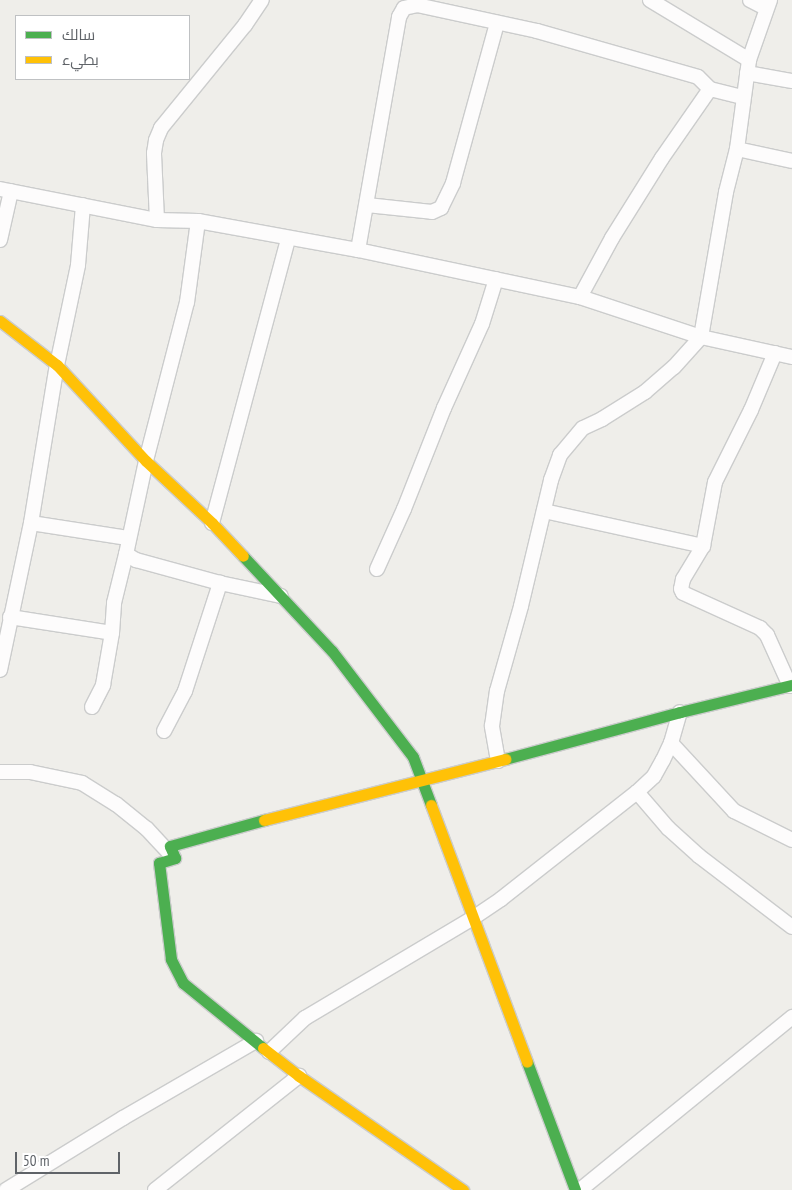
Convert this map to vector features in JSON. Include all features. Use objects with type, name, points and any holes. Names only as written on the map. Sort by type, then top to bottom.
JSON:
[{"type":"street","points":[[157,220],[154,153],[156,140],[161,128],[245,25],[262,0]]},
{"type":"street","points":[[650,0],[748,66],[792,81]]},
{"type":"street","points":[[498,761],[492,726],[493,711],[560,455],[568,443],[583,428],[602,419],[645,392],[674,367],[701,337],[726,192],[737,149],[742,97],[748,66],[768,4],[750,0]]},
{"type":"street","points":[[358,250],[401,10],[409,6],[417,5],[537,31],[698,77],[710,89],[742,97]]},
{"type":"street","points":[[367,205],[432,212],[441,208],[453,183],[497,23]]},
{"type":"street","points":[[580,297],[612,238],[662,158],[710,89]]},
{"type":"street","points":[[737,149],[792,161]]},
{"type":"street","points":[[0,240],[6,190],[157,220],[198,221],[288,239],[358,250],[496,279],[580,297],[701,337],[792,357]]},
{"type":"street","points":[[0,670],[31,523],[57,365],[78,265],[83,205]]},
{"type":"street","points":[[92,707],[104,685],[112,633],[114,603],[146,461],[187,302],[198,221]]},
{"type":"street","points":[[212,523],[288,239]]},
{"type":"street","points":[[377,569],[451,391],[482,324],[496,279]]},
{"type":"street","points":[[0,321],[57,365],[146,461],[212,523],[332,651],[378,708],[413,757],[575,1190]]},
{"type":"street","points":[[174,858],[170,846],[183,841],[791,685],[767,635],[760,628],[683,593],[681,589],[683,579],[702,546],[714,482],[751,410],[775,353]]},
{"type":"street","points":[[544,511],[702,546]]},
{"type":"street","points":[[31,523],[128,538]]},
{"type":"street","points":[[126,554],[136,560],[220,583],[281,596]]},
{"type":"street","points":[[164,732],[185,691],[220,583]]},
{"type":"street","points":[[10,617],[112,633]]},
{"type":"street","points":[[269,1052],[305,1018],[473,918],[637,792],[654,776],[671,743],[680,712]]},
{"type":"street","points":[[671,743],[734,811],[792,840]]},
{"type":"street","points":[[0,772],[30,772],[82,784],[116,804],[147,829],[174,858]]},
{"type":"street","points":[[637,792],[668,828],[699,856],[792,927]]},
{"type":"street","points":[[174,858],[159,863],[171,959],[183,983],[299,1076],[463,1190]]},
{"type":"street","points":[[580,1190],[792,1017]]},
{"type":"street","points":[[6,1190],[123,1118],[256,1041]]},
{"type":"street","points":[[155,1190],[299,1076]]},
{"type":"traffic: fast","points":[[243,556],[332,651],[413,757],[431,805]]},
{"type":"traffic: fast","points":[[505,759],[680,712],[792,685]]},
{"type":"traffic: fast","points":[[263,1048],[183,983],[171,959],[159,863],[175,858],[170,846],[264,820]]},
{"type":"traffic: fast","points":[[527,1062],[575,1190]]},
{"type":"traffic: slow","points":[[0,321],[57,365],[146,461],[212,523],[243,556]]},
{"type":"traffic: slow","points":[[264,820],[505,759]]},
{"type":"traffic: slow","points":[[431,805],[527,1062]]},
{"type":"traffic: slow","points":[[263,1048],[299,1076],[463,1190]]}]
